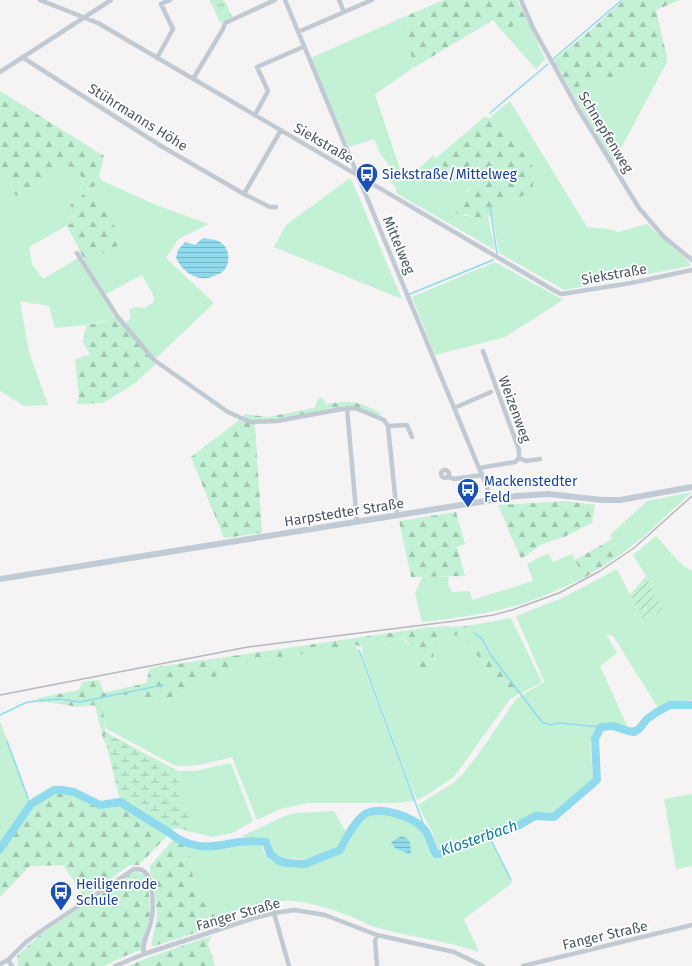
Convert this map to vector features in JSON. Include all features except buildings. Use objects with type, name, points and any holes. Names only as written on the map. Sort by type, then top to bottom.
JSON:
[{"type":"street","name":"Siekstraße","points":[[40,0],[98,23],[501,261],[561,294],[631,283],[692,270]]},
{"type":"street","points":[[0,72],[111,0]]},
{"type":"street","points":[[157,58],[173,29],[161,4],[170,0]]},
{"type":"street","points":[[193,79],[223,29],[225,23],[275,0]]},
{"type":"street","name":"Mittelweg","points":[[285,0],[482,475],[490,500]]},
{"type":"street","points":[[339,0],[344,12]]},
{"type":"street","points":[[298,32],[372,0]]},
{"type":"street","name":"Schnepfenweg","points":[[521,0],[533,28],[574,100],[639,208],[664,237],[692,260]]},
{"type":"street","points":[[255,115],[268,91],[257,67],[303,46]]},
{"type":"street","name":"Stührmanns Höhe","points":[[22,57],[161,146],[244,194],[270,207],[276,207]]},
{"type":"street","points":[[244,194],[281,130]]},
{"type":"street","points":[[77,253],[117,316],[154,360],[228,412],[250,422],[267,422],[347,408],[355,408],[384,420],[388,426],[397,515]]},
{"type":"street","name":"Weizenweg","points":[[479,468],[512,463],[519,458],[519,450],[482,351]]},
{"type":"street","points":[[454,408],[491,392]]},
{"type":"street","points":[[347,408],[357,522]]},
{"type":"street","points":[[388,426],[407,425],[412,437]]},
{"type":"street","points":[[519,458],[526,461],[540,459]]},
{"type":"street","points":[[448,477],[454,479],[482,475]]},
{"type":"street","name":"Harpstedter Straße","points":[[0,579],[517,496],[549,494],[598,500],[620,500],[692,487]]},
{"type":"street","points":[[0,964],[8,960],[26,942],[44,929],[134,869],[141,869],[147,874],[150,881],[152,914],[143,947],[144,954]]},
{"type":"street","name":"Fanger Straße","points":[[115,966],[144,954],[254,918],[294,910],[310,912],[341,920],[377,935],[454,952],[483,966]]},
{"type":"street","points":[[274,913],[289,966]]},
{"type":"street","name":"Fanger Straße","points":[[523,966],[692,925]]},
{"type":"street","points":[[377,935],[377,966]]},
{"type":"street","points":[[8,960],[12,966]]},
{"type":"green space","points":[[210,0],[224,0],[232,17],[220,23]]},
{"type":"green space","points":[[444,0],[517,0],[526,18],[503,32],[493,20],[413,68],[406,16]]},
{"type":"green space","points":[[624,0],[680,0],[656,10],[667,62],[570,89],[554,60]]},
{"type":"green space","points":[[406,16],[413,68],[375,94],[404,181],[434,155],[437,163],[479,184],[466,191],[464,216],[478,219],[488,217],[495,250],[396,193],[396,187],[390,182],[396,175],[380,153],[374,139],[349,147],[311,58]]},
{"type":"green space","points":[[526,18],[545,59],[536,69],[503,32]]},
{"type":"green space","points":[[667,62],[613,163],[570,89]]},
{"type":"green space","points":[[0,91],[104,156],[99,176],[101,180],[92,188],[124,242],[86,263],[67,226],[73,222],[70,205],[89,190],[79,173],[70,166],[16,196],[1,171],[1,163],[5,156],[0,153]]},
{"type":"green space","points":[[510,101],[587,227],[609,229],[618,232],[647,224],[689,262],[690,266],[564,290],[499,253],[492,215],[498,208],[507,205],[513,199],[520,197],[533,186],[534,169],[526,155],[518,143],[513,140],[510,132],[494,123],[491,116]]},
{"type":"green space","points":[[484,117],[491,118],[495,123],[510,132],[513,140],[518,143],[534,169],[533,186],[530,191],[513,199],[507,205],[498,208],[495,213],[488,217],[475,219],[468,215],[457,214],[451,208],[460,197],[479,184],[437,163],[435,159]]},
{"type":"green space","points":[[0,153],[5,156],[1,171],[16,196],[70,166],[79,173],[89,191],[70,205],[73,222],[29,247],[32,264],[43,279],[78,258],[114,317],[107,320],[78,326],[55,328],[49,306],[20,301],[29,352],[48,405],[24,406],[0,391]]},
{"type":"green space","points":[[350,178],[402,299],[274,247],[286,225]]},
{"type":"green space","points":[[101,180],[156,205],[209,224],[178,239],[166,258],[214,303],[155,359],[124,324],[131,318],[129,310],[136,307],[145,308],[154,302],[154,297],[142,275],[106,294],[86,263],[123,242],[92,188]]},
{"type":"green space","points":[[495,262],[563,300],[505,337],[435,355],[412,297]]},
{"type":"green space","points":[[114,317],[117,318],[156,364],[134,384],[103,403],[76,404],[79,397],[75,359],[90,355],[83,342],[86,325],[102,322]]},
{"type":"green space","points":[[323,398],[326,404],[349,402],[361,404],[382,414],[378,416],[356,407],[277,420],[256,421],[255,427],[262,533],[224,538],[191,457],[245,414],[268,417],[314,408],[317,400]]},
{"type":"green space","points":[[692,492],[643,537],[620,555],[610,535],[647,501]]},
{"type":"green space","points":[[566,501],[595,505],[592,523],[564,537],[542,544],[521,559],[498,505]]},
{"type":"green space","points":[[456,512],[465,544],[457,547],[465,576],[411,577],[399,521]]},
{"type":"green space","points":[[656,536],[681,564],[692,571],[692,700],[671,703],[659,709],[613,636],[606,634],[617,653],[600,666],[628,728],[613,724],[598,726],[590,743],[593,779],[554,815],[535,815],[441,851],[437,847],[432,832],[418,805],[453,783],[462,775],[517,698],[544,681],[516,616],[562,598],[617,569],[642,618],[663,611],[646,576],[633,555]]},
{"type":"green space","points":[[612,539],[620,555],[584,578],[575,560]]},
{"type":"green space","points":[[548,553],[553,562],[572,554],[584,578],[522,604],[472,615],[422,622],[415,593],[423,576],[449,577],[448,584],[452,592],[470,591],[472,600],[533,581],[527,564]]},
{"type":"green space","points":[[646,576],[663,611],[642,618],[630,595]]},
{"type":"green space","points":[[511,618],[541,680],[541,683],[521,693],[467,626]]},
{"type":"green space","points":[[467,626],[521,693],[510,699],[461,634],[435,640],[432,644],[435,665],[424,673],[424,676],[412,648],[404,639],[400,638],[387,642],[370,642],[362,647],[356,645],[237,664],[225,674],[203,680],[179,694],[157,703],[130,694],[114,697],[103,707],[106,743],[104,742],[95,705],[78,707],[48,702],[39,703],[38,698],[79,690],[82,682],[99,680],[104,693],[146,683],[150,668],[431,627]]},
{"type":"green space","points":[[461,634],[510,699],[454,777],[417,800],[363,658],[362,647],[372,641],[388,642],[401,638],[411,646],[424,675],[424,673],[433,667],[435,660],[432,644],[435,640]]},
{"type":"green space","points":[[356,645],[414,801],[394,803],[308,803],[280,809],[257,820],[232,757],[196,765],[174,765],[105,728],[103,707],[114,697],[130,694],[157,703],[179,694],[203,680],[225,674],[237,664]]},
{"type":"green space","points":[[0,721],[30,802],[5,840],[0,845]]},
{"type":"green space","points":[[105,732],[178,771],[179,794],[191,822],[192,832],[176,828],[169,831],[120,800],[106,743]]},
{"type":"green space","points":[[231,763],[253,821],[232,833],[212,837],[192,832],[191,822],[179,794],[178,771],[195,771]]},
{"type":"green space","points":[[56,791],[65,792],[80,797],[101,806],[120,803],[168,835],[139,865],[130,865],[85,897],[63,865],[30,866],[0,897],[0,853],[6,848],[30,809],[50,793]]},
{"type":"green space","points":[[692,794],[692,866],[676,869],[664,799]]},
{"type":"green space","points":[[334,811],[346,832],[337,847],[322,855],[307,860],[278,857],[272,853],[271,842],[266,838],[242,836],[285,816],[296,813]]},
{"type":"green space","points":[[373,813],[395,815],[416,824],[428,838],[433,854],[439,859],[452,851],[489,837],[512,883],[464,919],[479,952],[453,944],[375,927],[332,910],[313,904],[294,901],[265,903],[217,918],[195,893],[189,846],[215,849],[243,844],[252,844],[262,846],[267,857],[274,863],[282,866],[304,866],[318,862],[344,850],[362,820]]},
{"type":"green space","points":[[172,841],[189,846],[195,893],[217,918],[214,927],[151,947],[157,915],[154,882],[150,873],[150,866]]},
{"type":"green space","points":[[138,872],[146,875],[148,880],[150,914],[141,950],[104,966],[18,966],[17,956],[40,935],[131,873]]},
{"type":"green space","points":[[211,936],[208,944],[215,966],[128,966],[147,958]]},
{"type":"water","points":[[203,238],[216,240],[222,243],[228,255],[225,269],[221,273],[208,278],[191,275],[182,268],[176,258],[178,250],[185,242],[195,245]]},
{"type":"water","points":[[401,836],[407,838],[409,841],[411,852],[409,854],[395,848],[391,842]]},
{"type":"waterway","points":[[553,59],[622,0]]},
{"type":"waterway","points":[[490,113],[548,64]]},
{"type":"waterway","points":[[490,207],[497,254]]},
{"type":"waterway","points":[[410,294],[493,260]]},
{"type":"waterway","points":[[474,633],[482,639],[490,654],[542,722],[551,725],[559,723],[601,727]]},
{"type":"waterway","points":[[359,650],[423,823],[423,828]]},
{"type":"waterway","points":[[0,715],[25,703],[35,701],[59,699],[80,702],[163,685]]},
{"type":"waterway","name":"Klosterbach","points":[[0,849],[31,804],[54,790],[62,790],[74,792],[100,805],[120,802],[174,837],[190,844],[220,846],[235,842],[266,842],[270,854],[279,861],[287,863],[305,864],[340,850],[351,830],[359,820],[367,813],[373,811],[389,812],[413,820],[424,829],[436,854],[440,854],[451,847],[458,846],[490,833],[514,828],[535,816],[554,817],[597,780],[595,739],[601,727],[613,726],[634,732],[639,729],[647,719],[670,705],[692,705]]},
{"type":"waterway","points":[[7,741],[28,798]]},
{"type":"waterway","points":[[488,834],[511,880]]},
{"type":"railway","points":[[0,695],[248,647],[455,621],[493,615],[512,610],[559,593],[600,571],[634,548],[692,496]]},
{"type":"place","name":"Siekstraße/Mittelweg","points":[[367,194]]},
{"type":"place","name":"Mackenstedter Feld","points":[[468,508]]},
{"type":"place","name":"Heiligenrode Schule","points":[[61,912]]}]
